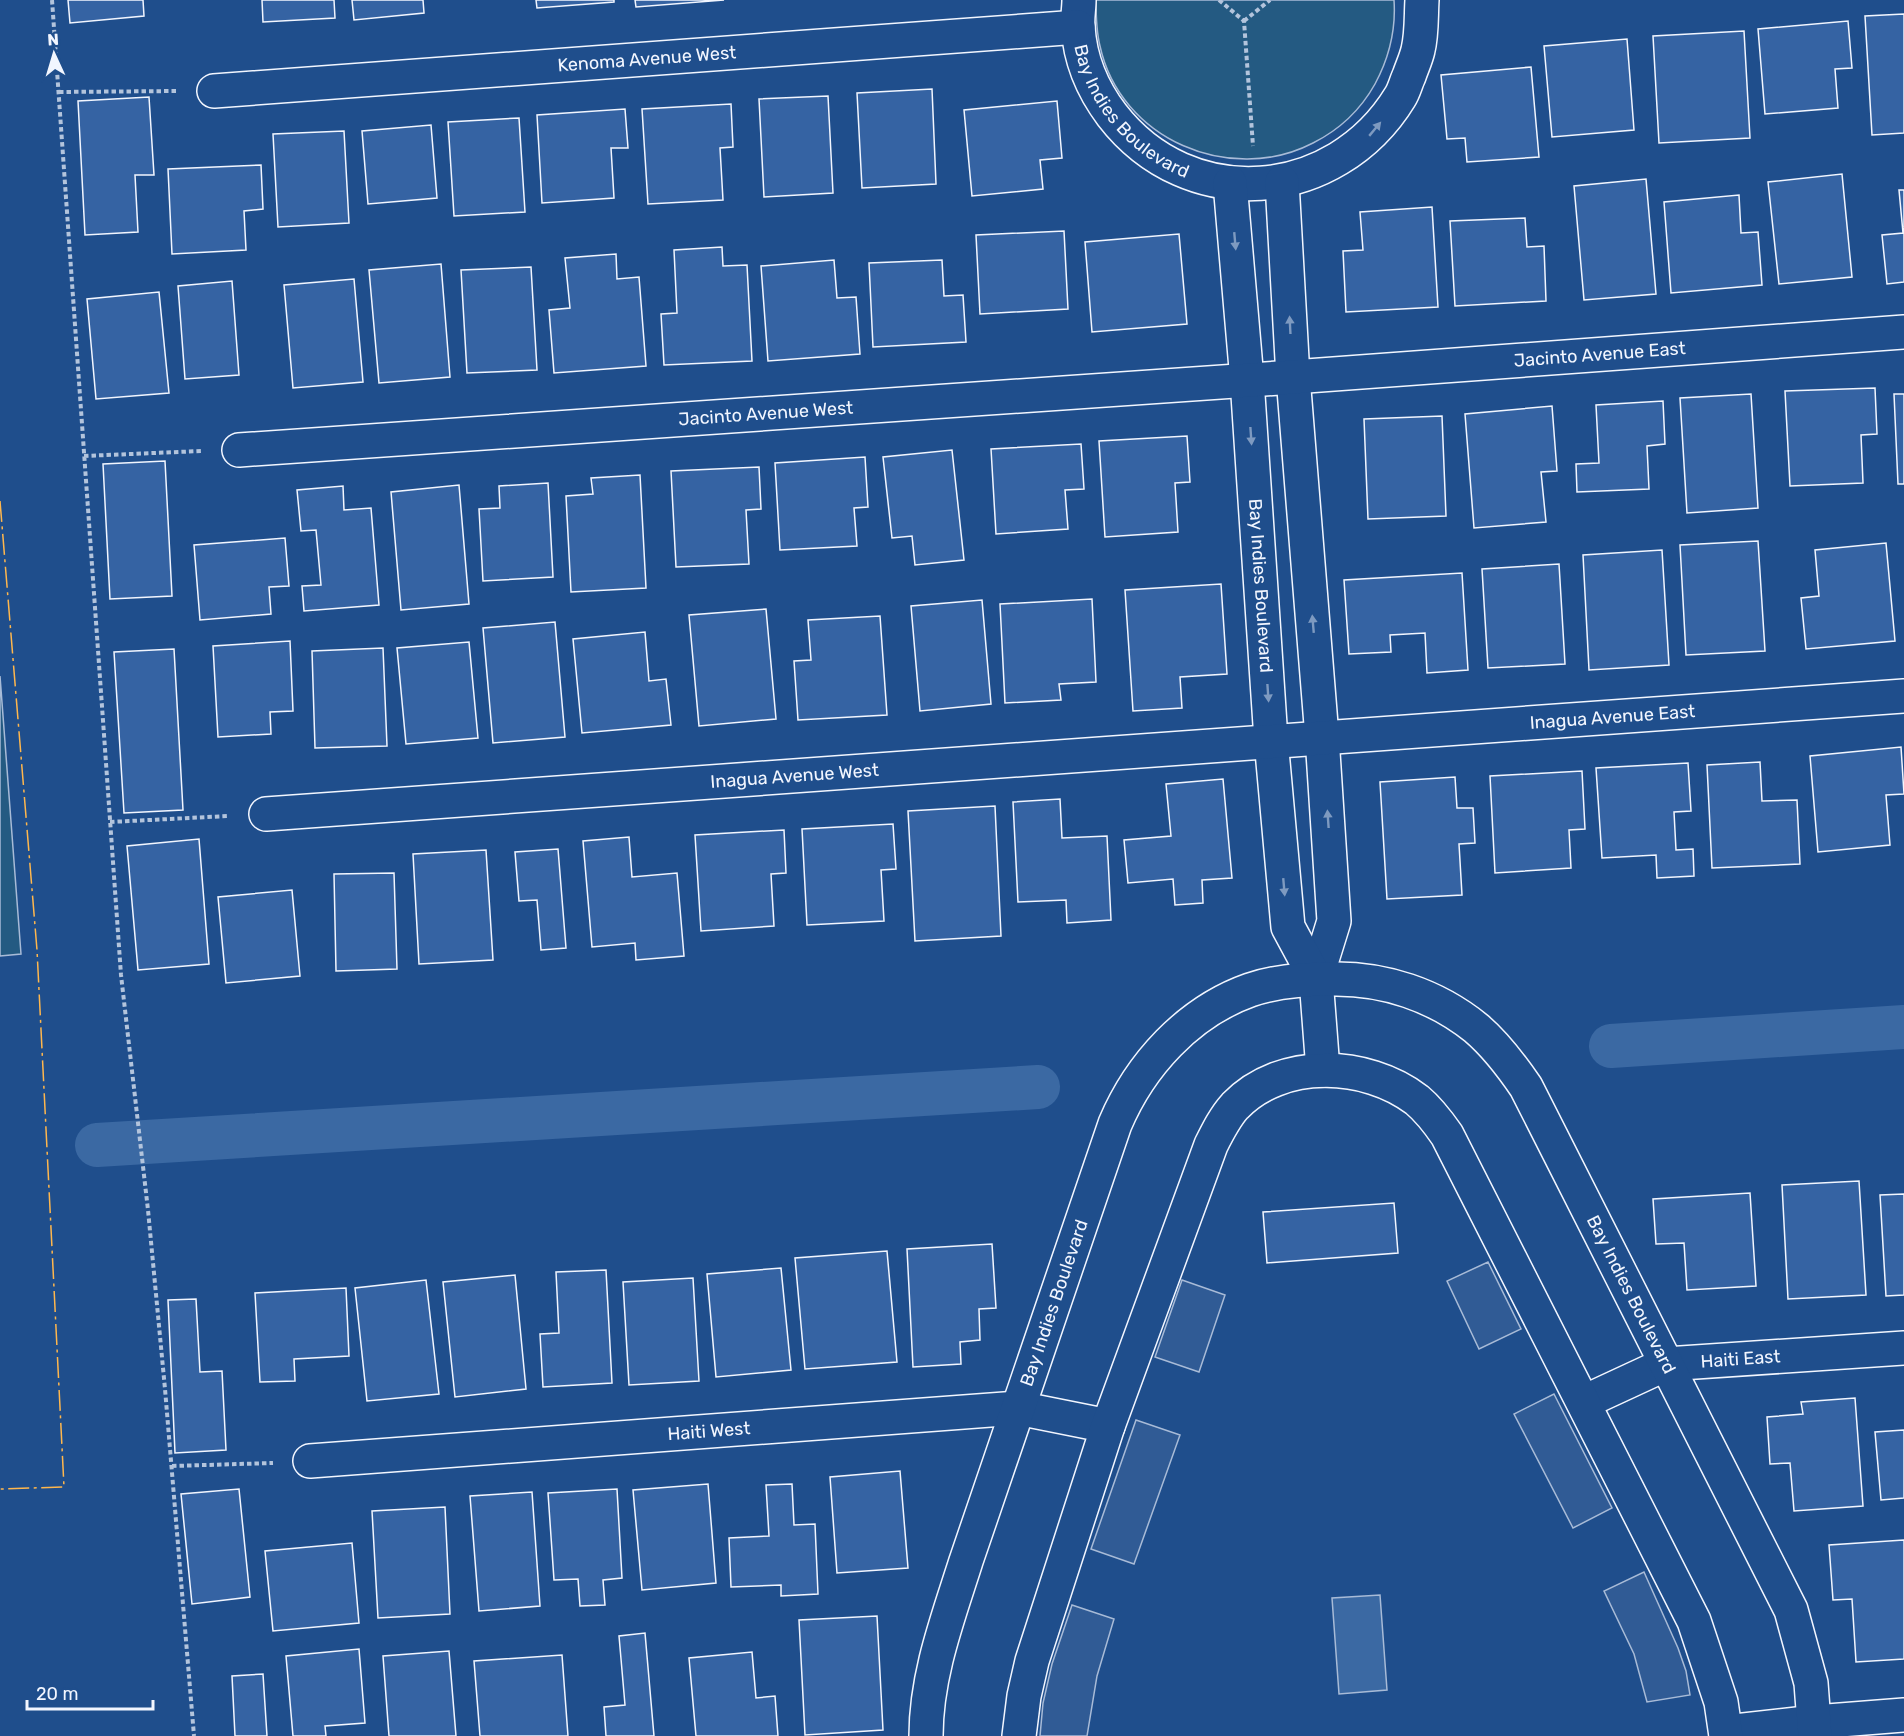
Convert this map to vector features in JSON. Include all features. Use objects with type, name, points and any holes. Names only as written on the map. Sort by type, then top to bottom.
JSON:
[{"type":"street","points":[[1256,183],[1329,165],[1370,136],[1401,96],[1419,49],[1422,0]]},
{"type":"street","name":"Bay Indies Boulevard","points":[[1079,13],[1086,65],[1102,101],[1126,132],[1156,158],[1192,175],[1256,183]]},
{"type":"street","name":"Kenoma Avenue West","points":[[214,91],[1079,13]]},
{"type":"street","name":"Bay Indies Boulevard","points":[[1256,183],[1293,377],[1322,737],[1334,921],[1316,979],[1323,1070]]},
{"type":"street","name":"Bay Indies Boulevard","points":[[1256,183],[1247,380],[1271,740],[1288,927],[1316,979]]},
{"type":"street","name":"Jacinto Avenue East","points":[[1293,377],[1904,332]]},
{"type":"street","name":"Jacinto Avenue West","points":[[239,450],[1293,377]]},
{"type":"street","name":"Inagua Avenue East","points":[[1322,737],[1904,696]]},
{"type":"street","name":"Inagua Avenue West","points":[[266,814],[1322,737]]},
{"type":"street","name":"Bay Indies Boulevard","points":[[926,1736],[929,1690],[944,1629],[1114,1124],[1136,1082],[1154,1058],[1174,1038],[1220,1005],[1251,990],[1269,985],[1316,979],[1376,982],[1422,996],[1462,1018],[1476,1029],[1502,1053],[1526,1087],[1791,1610],[1811,1683],[1815,1729]]},
{"type":"street","points":[[1019,1736],[1024,1696],[1032,1661],[1108,1426],[1211,1145],[1236,1106],[1258,1088],[1280,1077],[1323,1070],[1364,1076],[1390,1085],[1417,1101],[1438,1121],[1447,1135],[1694,1621],[1712,1670],[1721,1702],[1726,1734],[1815,1729],[1904,1715]]},
{"type":"street","name":"Haiti East","points":[[1584,1402],[1666,1364],[1904,1348]]},
{"type":"street","name":"Haiti West","points":[[310,1461],[1018,1408],[1108,1426]]},
{"type":"path","points":[[52,0],[121,975],[148,1209],[194,1736]]},
{"type":"path","points":[[1219,0],[1244,21],[1256,183]]},
{"type":"path","points":[[1244,21],[1270,0]]},
{"type":"path","points":[[59,92],[214,91]]},
{"type":"path","points":[[84,456],[239,450]]},
{"type":"path","points":[[110,822],[266,814]]},
{"type":"path","points":[[172,1466],[310,1461]]},
{"type":"shaded area","points":[[1096,0],[1394,0],[1394,22],[1391,43],[1380,74],[1363,102],[1348,118],[1332,132],[1313,143],[1281,155],[1248,159],[1214,156],[1183,145],[1154,129],[1130,106],[1111,79],[1100,46]]},
{"type":"shaded area","points":[[0,676],[21,954],[0,956]]},
{"type":"shaded area","points":[[1488,1262],[1521,1329],[1479,1349],[1447,1281]]},
{"type":"shaded area","points":[[1182,1280],[1225,1295],[1199,1372],[1155,1357]]},
{"type":"shaded area","points":[[1554,1394],[1612,1508],[1573,1528],[1514,1414]]},
{"type":"shaded area","points":[[1136,1420],[1180,1435],[1134,1564],[1091,1549]]},
{"type":"shaded area","points":[[1644,1572],[1678,1648],[1686,1671],[1690,1695],[1647,1702],[1634,1654],[1604,1591]]},
{"type":"shaded area","points":[[1380,1595],[1387,1690],[1339,1694],[1332,1598]]},
{"type":"shaded area","points":[[1072,1605],[1114,1619],[1097,1676],[1087,1736],[1040,1736],[1043,1703],[1052,1664]]},
{"type":"building","points":[[68,0],[143,0],[144,16],[70,23]]},
{"type":"building","points":[[262,0],[334,0],[335,18],[263,22]]},
{"type":"building","points":[[352,0],[423,0],[424,13],[354,20]]},
{"type":"building","points":[[536,0],[614,0],[614,2],[537,8]]},
{"type":"building","points":[[635,0],[724,0],[636,7]]},
{"type":"building","points":[[1904,14],[1904,133],[1872,135],[1865,16]]},
{"type":"building","points":[[1848,21],[1852,68],[1835,69],[1838,108],[1765,114],[1758,29]]},
{"type":"building","points":[[1744,31],[1750,138],[1659,143],[1653,36]]},
{"type":"building","points":[[1627,39],[1634,130],[1552,137],[1544,46]]},
{"type":"building","points":[[1531,67],[1539,157],[1467,162],[1465,138],[1447,139],[1441,75]]},
{"type":"building","points":[[932,89],[936,184],[862,188],[857,93]]},
{"type":"building","points":[[828,96],[833,193],[764,197],[759,99]]},
{"type":"building","points":[[149,97],[154,175],[135,175],[138,232],[85,235],[78,101]]},
{"type":"building","points":[[1057,101],[1062,158],[1040,160],[1043,189],[972,196],[964,110]]},
{"type":"building","points":[[731,104],[733,147],[720,148],[723,200],[648,204],[642,109]]},
{"type":"building","points":[[625,109],[628,148],[611,148],[614,198],[542,203],[537,115]]},
{"type":"building","points":[[519,118],[525,212],[454,216],[448,122]]},
{"type":"building","points":[[431,125],[437,198],[368,204],[362,131]]},
{"type":"building","points":[[344,131],[349,223],[278,227],[273,134]]},
{"type":"building","points":[[261,165],[263,209],[244,211],[246,250],[172,254],[168,169]]},
{"type":"building","points":[[1842,174],[1852,277],[1779,284],[1768,182]]},
{"type":"building","points":[[1646,179],[1656,294],[1584,300],[1574,186]]},
{"type":"building","points":[[1899,190],[1904,190],[1904,282],[1887,284],[1882,235],[1903,233]]},
{"type":"building","points":[[1739,195],[1741,233],[1758,232],[1762,285],[1671,293],[1664,202]]},
{"type":"building","points":[[1432,207],[1438,307],[1346,312],[1343,251],[1363,250],[1360,212]]},
{"type":"building","points":[[1525,218],[1527,247],[1544,246],[1546,301],[1455,306],[1450,221]]},
{"type":"building","points":[[1064,231],[1068,309],[980,314],[976,235]]},
{"type":"building","points":[[1179,234],[1187,324],[1092,332],[1085,242]]},
{"type":"building","points":[[722,247],[723,266],[747,265],[752,361],[664,365],[661,314],[677,313],[674,250]]},
{"type":"building","points":[[616,254],[617,279],[639,277],[646,366],[554,373],[549,310],[570,308],[565,258]]},
{"type":"building","points":[[834,260],[837,298],[856,297],[860,354],[768,361],[761,266]]},
{"type":"building","points":[[942,260],[944,296],[963,295],[966,342],[873,347],[869,263]]},
{"type":"building","points":[[441,264],[450,377],[379,383],[369,270]]},
{"type":"building","points":[[531,267],[537,370],[467,373],[461,270]]},
{"type":"building","points":[[354,279],[363,382],[293,388],[284,285]]},
{"type":"building","points":[[232,281],[239,375],[185,379],[178,286]]},
{"type":"building","points":[[159,292],[169,393],[96,399],[87,299]]},
{"type":"building","points":[[1875,388],[1877,434],[1861,435],[1863,483],[1790,486],[1785,391]]},
{"type":"building","points":[[1751,394],[1758,508],[1687,513],[1680,398]]},
{"type":"building","points":[[1894,394],[1904,394],[1904,484],[1898,484]]},
{"type":"building","points":[[1663,401],[1665,444],[1647,446],[1649,489],[1577,492],[1576,464],[1599,463],[1596,405]]},
{"type":"building","points":[[1552,406],[1557,471],[1541,472],[1546,522],[1474,528],[1465,414]]},
{"type":"building","points":[[1442,416],[1446,516],[1368,519],[1364,419]]},
{"type":"building","points":[[1187,436],[1190,482],[1175,483],[1178,532],[1105,537],[1099,441]]},
{"type":"building","points":[[1081,444],[1084,489],[1065,490],[1068,529],[996,534],[991,449]]},
{"type":"building","points":[[952,450],[964,560],[915,565],[912,536],[892,538],[883,457]]},
{"type":"building","points":[[865,457],[868,507],[854,508],[857,546],[780,550],[775,463]]},
{"type":"building","points":[[165,461],[172,596],[110,599],[103,464]]},
{"type":"building","points":[[759,467],[761,509],[746,510],[749,564],[676,567],[671,471]]},
{"type":"building","points":[[640,475],[646,588],[571,592],[566,496],[593,494],[591,478]]},
{"type":"building","points":[[548,483],[553,577],[483,581],[479,509],[500,508],[499,486]]},
{"type":"building","points":[[459,485],[469,604],[401,610],[391,492]]},
{"type":"building","points":[[343,486],[344,510],[371,508],[379,605],[304,611],[302,586],[321,585],[316,530],[301,531],[297,490]]},
{"type":"building","points":[[285,538],[289,586],[269,587],[271,614],[200,620],[194,545]]},
{"type":"building","points":[[1758,541],[1765,651],[1686,655],[1680,545]]},
{"type":"building","points":[[1886,543],[1895,641],[1806,649],[1801,598],[1819,596],[1815,550]]},
{"type":"building","points":[[1662,550],[1669,665],[1589,670],[1583,555]]},
{"type":"building","points":[[1559,564],[1565,664],[1488,668],[1482,569]]},
{"type":"building","points":[[1462,573],[1468,670],[1427,673],[1425,633],[1390,635],[1391,652],[1349,654],[1344,580]]},
{"type":"building","points":[[1221,584],[1227,674],[1180,677],[1182,708],[1133,711],[1125,590]]},
{"type":"building","points":[[1092,599],[1096,682],[1059,684],[1061,700],[1005,703],[1000,604]]},
{"type":"building","points":[[982,600],[991,704],[920,711],[911,606]]},
{"type":"building","points":[[766,609],[776,719],[699,726],[689,615]]},
{"type":"building","points":[[880,616],[887,715],[798,720],[794,661],[811,660],[808,620]]},
{"type":"building","points":[[555,622],[565,737],[493,743],[483,628]]},
{"type":"building","points":[[645,632],[649,681],[666,679],[671,725],[582,733],[573,639]]},
{"type":"building","points":[[290,641],[293,711],[270,712],[271,734],[218,737],[213,646]]},
{"type":"building","points":[[469,642],[478,738],[406,744],[397,648]]},
{"type":"building","points":[[383,648],[387,746],[315,748],[312,651]]},
{"type":"building","points":[[174,649],[183,810],[124,813],[114,652]]},
{"type":"building","points":[[1901,747],[1904,794],[1886,795],[1890,845],[1818,852],[1810,756]]},
{"type":"building","points":[[1760,762],[1762,801],[1797,800],[1800,864],[1712,868],[1707,765]]},
{"type":"building","points":[[1688,763],[1691,811],[1674,812],[1676,850],[1693,849],[1694,876],[1657,878],[1656,855],[1602,858],[1596,768]]},
{"type":"building","points":[[1582,771],[1585,829],[1569,830],[1571,868],[1495,873],[1490,776]]},
{"type":"building","points":[[1455,777],[1457,808],[1473,808],[1475,843],[1459,844],[1462,895],[1387,899],[1380,782]]},
{"type":"building","points":[[1223,779],[1232,878],[1202,880],[1203,903],[1175,905],[1173,879],[1128,883],[1124,840],[1171,836],[1166,784]]},
{"type":"building","points":[[1060,799],[1062,838],[1107,836],[1111,920],[1067,923],[1066,900],[1018,902],[1013,802]]},
{"type":"building","points":[[995,806],[1001,936],[915,941],[908,811]]},
{"type":"building","points":[[893,824],[896,869],[881,870],[884,921],[807,925],[802,829]]},
{"type":"building","points":[[784,830],[786,873],[771,874],[774,926],[701,931],[695,835]]},
{"type":"building","points":[[629,837],[632,877],[677,873],[684,956],[636,960],[635,943],[592,947],[583,841]]},
{"type":"building","points":[[199,839],[209,964],[138,970],[127,846]]},
{"type":"building","points":[[558,849],[566,948],[541,950],[537,900],[519,901],[515,852]]},
{"type":"building","points":[[486,850],[493,960],[419,964],[413,854]]},
{"type":"building","points":[[394,873],[397,969],[336,971],[334,874]]},
{"type":"building","points":[[292,890],[300,976],[226,983],[218,897]]},
{"type":"building","points":[[1859,1181],[1866,1295],[1788,1299],[1782,1185]]},
{"type":"building","points":[[1750,1193],[1756,1286],[1687,1290],[1684,1243],[1656,1244],[1653,1199]]},
{"type":"building","points":[[1904,1194],[1904,1295],[1886,1296],[1880,1195]]},
{"type":"building","points":[[1394,1203],[1398,1253],[1267,1263],[1263,1212]]},
{"type":"building","points":[[992,1244],[996,1308],[979,1309],[980,1340],[960,1342],[961,1364],[913,1367],[907,1249]]},
{"type":"building","points":[[887,1251],[897,1362],[805,1369],[795,1258]]},
{"type":"building","points":[[781,1268],[791,1370],[716,1377],[707,1274]]},
{"type":"building","points":[[606,1270],[612,1383],[543,1387],[540,1334],[559,1333],[556,1272]]},
{"type":"building","points":[[515,1275],[526,1389],[455,1397],[443,1282]]},
{"type":"building","points":[[693,1278],[699,1381],[629,1385],[623,1282]]},
{"type":"building","points":[[426,1280],[439,1394],[367,1401],[355,1288]]},
{"type":"building","points":[[346,1288],[349,1356],[294,1359],[295,1381],[260,1382],[255,1293]]},
{"type":"building","points":[[196,1299],[200,1372],[222,1371],[226,1450],[175,1453],[168,1300]]},
{"type":"building","points":[[1855,1398],[1863,1506],[1794,1511],[1790,1463],[1770,1464],[1767,1417],[1803,1414],[1801,1402]]},
{"type":"building","points":[[1904,1430],[1904,1498],[1881,1500],[1875,1432]]},
{"type":"building","points":[[900,1471],[908,1568],[837,1573],[830,1477]]},
{"type":"building","points":[[708,1484],[716,1583],[642,1590],[633,1490]]},
{"type":"building","points":[[792,1484],[794,1525],[815,1524],[818,1594],[781,1596],[781,1585],[731,1587],[729,1538],[769,1536],[766,1485]]},
{"type":"building","points":[[239,1489],[250,1597],[192,1604],[181,1494]]},
{"type":"building","points":[[617,1489],[622,1578],[603,1580],[605,1605],[580,1606],[578,1579],[554,1580],[548,1493]]},
{"type":"building","points":[[532,1492],[540,1606],[479,1611],[470,1496]]},
{"type":"building","points":[[445,1507],[450,1614],[378,1618],[372,1511]]},
{"type":"building","points":[[1904,1540],[1904,1659],[1856,1662],[1852,1599],[1833,1600],[1829,1545]]},
{"type":"building","points":[[352,1543],[359,1623],[273,1631],[265,1551]]},
{"type":"building","points":[[877,1616],[883,1730],[805,1735],[799,1620]]},
{"type":"building","points":[[645,1633],[654,1736],[606,1736],[604,1707],[625,1705],[619,1636]]},
{"type":"building","points":[[359,1649],[365,1723],[325,1726],[326,1736],[293,1736],[286,1656]]},
{"type":"building","points":[[449,1651],[456,1736],[389,1736],[383,1656]]},
{"type":"building","points":[[752,1652],[756,1698],[775,1696],[778,1736],[696,1736],[689,1658]]},
{"type":"building","points":[[562,1655],[568,1736],[480,1736],[474,1661]]},
{"type":"building","points":[[263,1674],[267,1736],[235,1736],[232,1676]]},
{"type":"waterway","points":[[1611,1046],[1904,1027]]},
{"type":"waterway","points":[[97,1145],[1038,1087]]},
{"type":"power","points":[[0,501],[37,950],[64,1487],[0,1489]]}]
